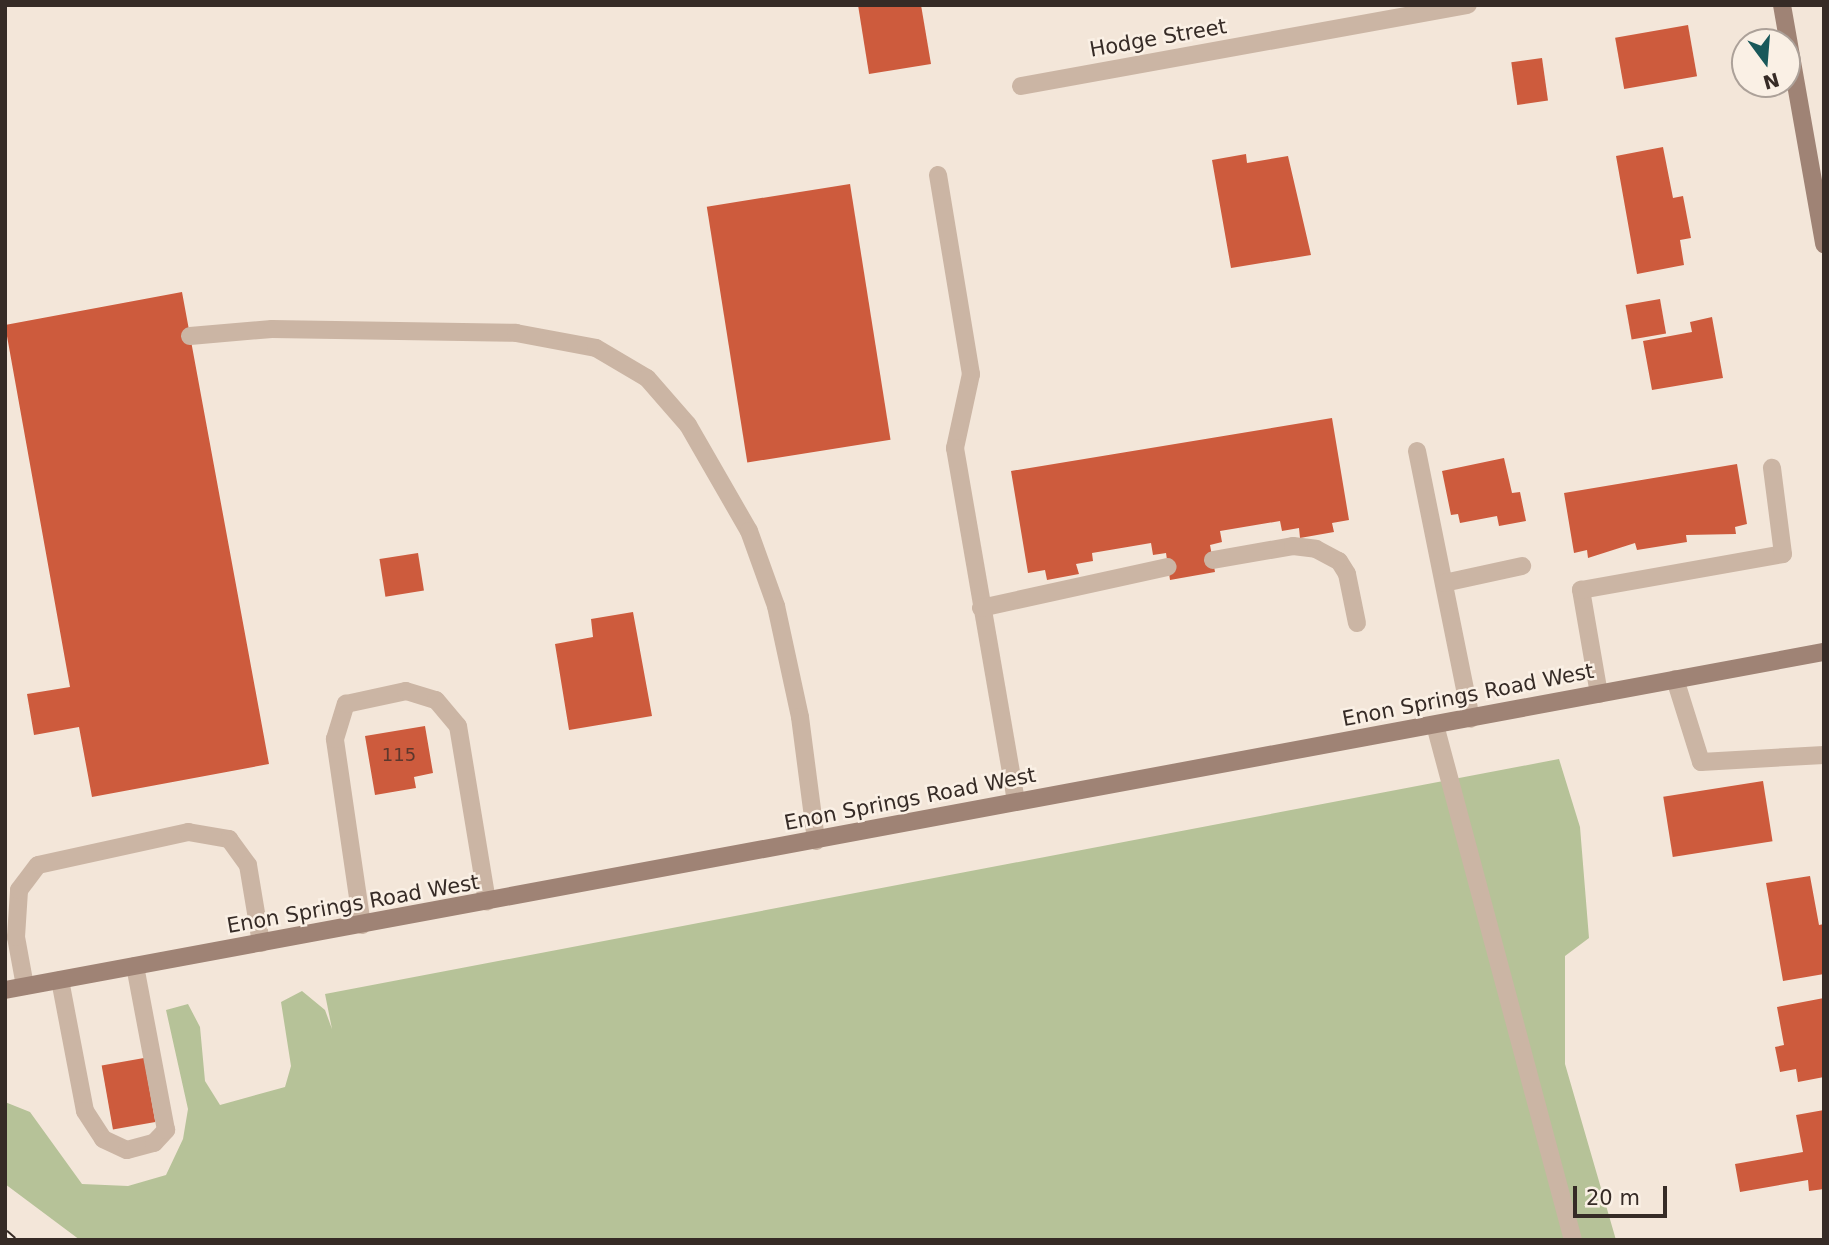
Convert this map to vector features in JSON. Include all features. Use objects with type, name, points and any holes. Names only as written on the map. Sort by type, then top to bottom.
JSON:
[{"type":"street","name":"Hodge Street","points":[[1021,86],[1468,5]]},
{"type":"street","points":[[1782,5],[1824,244]]},
{"type":"street","points":[[938,175],[971,374],[955,448],[1016,800]]},
{"type":"street","points":[[190,335],[272,329],[516,333],[596,348],[648,378],[688,425],[749,531],[776,606],[795,692],[816,841]]},
{"type":"street","points":[[1417,451],[1471,719]]},
{"type":"street","points":[[1599,694],[1581,590],[1783,554],[1772,468]]},
{"type":"street","points":[[1213,559],[1293,546],[1316,549],[1339,561],[1348,574],[1357,623]]},
{"type":"street","points":[[1444,583],[1522,566]]},
{"type":"street","points":[[981,608],[1168,567]]},
{"type":"street","name":"Enon Springs Road West","points":[[5,990],[816,841],[1016,800],[1471,719],[1824,652]]},
{"type":"street","points":[[1675,679],[1701,762],[1824,755]]},
{"type":"street","points":[[362,925],[335,739],[346,704],[407,691],[436,700],[458,726],[488,902]]},
{"type":"street","points":[[1435,725],[1573,1240]]},
{"type":"street","points":[[25,986],[16,937],[19,890],[38,865],[188,832],[229,839],[248,865],[261,943]]},
{"type":"street","points":[[60,980],[85,1111],[103,1139],[127,1150],[154,1143],[166,1130],[135,966]]},
{"type":"green space","points":[[1559,759],[1580,827],[1589,938],[1565,956],[1565,1064],[1616,1240],[80,1240],[5,1184],[5,1102],[30,1112],[82,1184],[128,1186],[166,1175],[183,1139],[188,1109],[166,1010],[188,1004],[200,1027],[205,1081],[220,1105],[285,1087],[291,1066],[281,1002],[302,991],[325,1010],[332,1029],[325,994]]},
{"type":"building","points":[[858,5],[921,5],[931,64],[869,74]]},
{"type":"building","points":[[1688,25],[1697,76],[1624,89],[1615,38]]},
{"type":"building","points":[[1542,58],[1548,101],[1517,105],[1511,62]]},
{"type":"building","points":[[1663,147],[1673,198],[1683,196],[1691,238],[1680,240],[1684,265],[1637,274],[1616,156]]},
{"type":"building","points":[[1246,154],[1247,163],[1288,156],[1311,255],[1231,268],[1212,160]]},
{"type":"building","points":[[850,184],[891,440],[747,462],[707,207]]},
{"type":"building","points":[[182,292],[269,764],[92,797],[79,727],[34,735],[27,694],[70,687],[5,325]]},
{"type":"building","points":[[1660,299],[1666,333],[1632,340],[1626,305]]},
{"type":"building","points":[[1712,317],[1723,378],[1652,390],[1643,341],[1692,332],[1690,322]]},
{"type":"building","points":[[1332,418],[1349,520],[1332,523],[1334,532],[1300,538],[1299,528],[1282,531],[1280,521],[1220,531],[1222,542],[1210,545],[1215,572],[1170,580],[1166,553],[1153,555],[1151,543],[1092,553],[1093,561],[1076,564],[1079,574],[1047,580],[1045,570],[1028,573],[1011,471]]},
{"type":"building","points":[[1504,458],[1512,493],[1520,492],[1526,521],[1499,526],[1497,516],[1460,523],[1458,514],[1451,515],[1442,471]]},
{"type":"building","points":[[1737,464],[1747,524],[1735,527],[1736,534],[1686,535],[1687,542],[1637,550],[1635,543],[1588,558],[1587,550],[1574,553],[1564,493]]},
{"type":"building","points":[[418,553],[424,591],[385,597],[379,559]]},
{"type":"building","points":[[633,612],[652,716],[569,730],[555,644],[593,637],[591,619]]},
{"type":"building","points":[[425,726],[433,773],[414,777],[416,788],[375,795],[365,736]]},
{"type":"building","points":[[1763,781],[1773,841],[1673,857],[1663,797]]},
{"type":"building","points":[[1810,876],[1819,925],[1824,924],[1824,974],[1783,981],[1766,883]]},
{"type":"building","points":[[1824,998],[1824,1077],[1798,1082],[1796,1069],[1780,1072],[1775,1047],[1784,1045],[1777,1007]]},
{"type":"building","points":[[144,1058],[155,1122],[113,1129],[102,1065]]},
{"type":"building","points":[[1824,1110],[1824,1189],[1809,1191],[1808,1180],[1740,1192],[1735,1164],[1803,1152],[1796,1115]]},
{"type":"railway","points":[[5,1233],[13,1240]]}]
